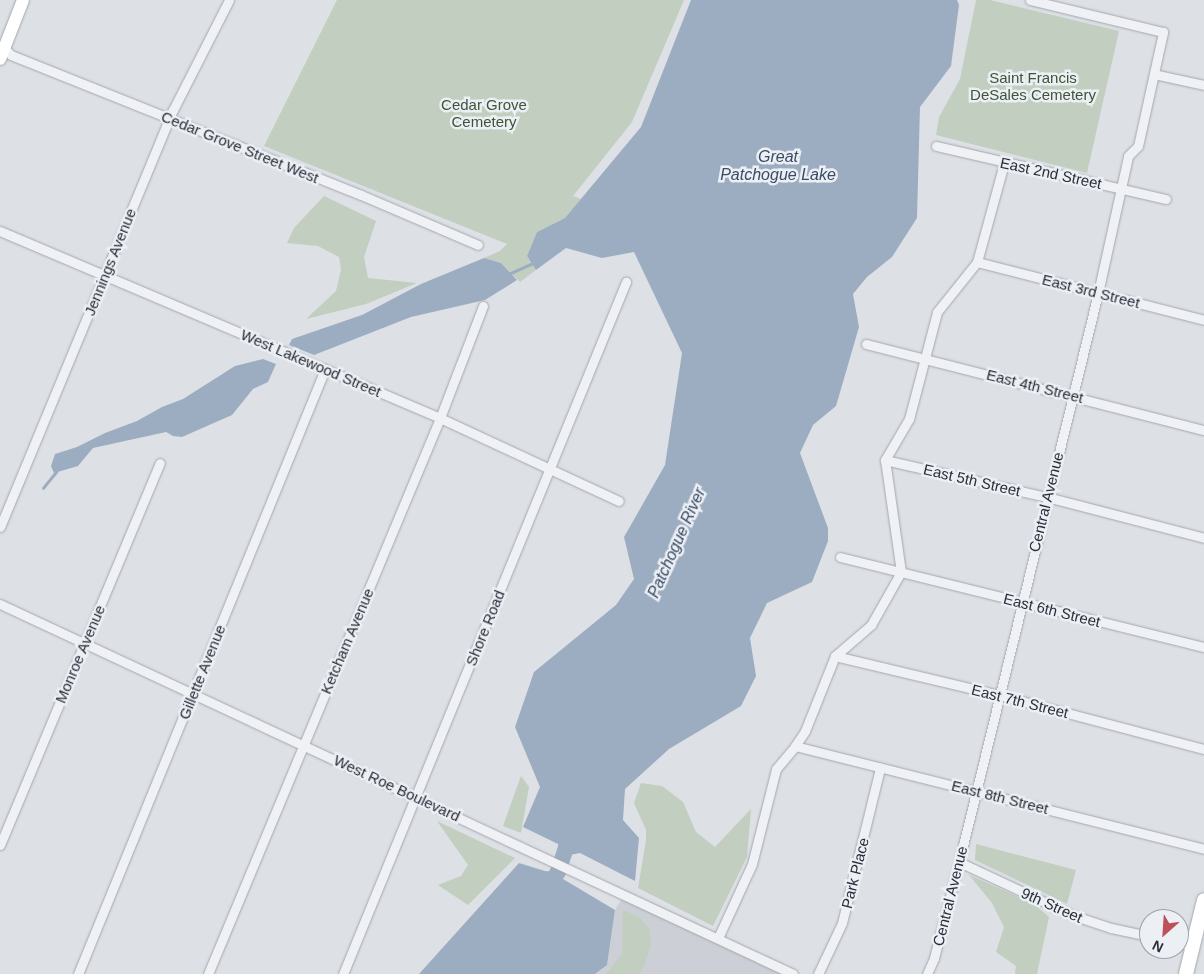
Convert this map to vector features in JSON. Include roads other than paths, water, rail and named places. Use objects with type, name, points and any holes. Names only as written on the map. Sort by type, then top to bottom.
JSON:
[{"type":"main road","points":[[1188,974],[1203,906]]},
{"type":"street","points":[[1,50],[23,0]]},
{"type":"street","name":"Jennings Avenue","points":[[0,527],[170,118],[228,0]]},
{"type":"street","name":"Central Avenue","points":[[927,974],[934,958],[959,862],[1098,293],[1120,188],[1128,156],[1138,146],[1163,32],[1030,0]]},
{"type":"street","name":"Cedar Grove Street West","points":[[1,50],[478,245]]},
{"type":"street","points":[[1154,74],[1204,85]]},
{"type":"street","name":"East 2nd Street","points":[[936,146],[1166,199]]},
{"type":"street","points":[[718,938],[752,864],[776,769],[796,746],[805,731],[835,656],[871,625],[901,572],[884,460],[909,419],[924,357],[938,312],[977,262],[1004,163]]},
{"type":"street","name":"West Lakewood Street","points":[[0,231],[440,418],[619,501]]},
{"type":"street","name":"East 3rd Street","points":[[977,262],[1204,320]]},
{"type":"street","name":"Shore Road","points":[[343,974],[626,282]]},
{"type":"street","name":"Ketcham Avenue","points":[[208,974],[440,418],[483,306]]},
{"type":"street","name":"East 4th Street","points":[[866,344],[924,357],[1204,430]]},
{"type":"street","name":"Gillette Avenue","points":[[78,974],[325,369]]},
{"type":"street","name":"East 5th Street","points":[[884,460],[1047,497],[1204,538]]},
{"type":"street","name":"Monroe Avenue","points":[[0,845],[160,462]]},
{"type":"street","name":"East 6th Street","points":[[840,557],[1204,647]]},
{"type":"street","name":"West Roe Boulevard","points":[[0,604],[304,744],[793,974]]},
{"type":"street","name":"East 7th Street","points":[[835,656],[999,695],[1204,749]]},
{"type":"street","name":"East 8th Street","points":[[796,746],[1204,849]]},
{"type":"street","name":"Park Place","points":[[818,974],[842,923],[880,768]]},
{"type":"street","name":"9th Street","points":[[959,862],[1072,915],[1111,928],[1139,934]]},
{"type":"street","points":[[1189,945],[1193,946]]},
{"type":"water","name":"Great Patchogue Lake","points":[[691,0],[957,0],[959,5],[951,66],[920,107],[917,218],[892,257],[867,277],[853,294],[859,327],[836,406],[813,425],[800,453],[828,528],[828,541],[812,582],[767,603],[750,638],[756,676],[741,706],[669,749],[625,789],[623,820],[639,838],[635,881],[580,853],[564,856],[558,844],[523,827],[540,787],[515,727],[534,672],[616,605],[634,579],[624,537],[665,465],[682,353],[634,252],[602,258],[566,248],[536,270],[527,256],[537,232],[565,218],[641,127]]},
{"type":"water","points":[[484,258],[501,263],[517,280],[485,300],[411,317],[314,355],[289,345],[292,339],[362,315],[421,284]]},
{"type":"water","points":[[263,359],[276,364],[268,382],[253,389],[232,415],[182,437],[173,436],[166,432],[93,448],[78,466],[54,473],[51,466],[55,454],[77,447],[183,399],[235,366]]},
{"type":"water","points":[[519,863],[545,871],[558,872],[563,879],[615,910],[607,965],[595,974],[419,974]]},
{"type":"waterway","points":[[509,274],[533,263]]},
{"type":"waterway","points":[[43,488],[56,472]]},
{"type":"waterway","name":"Patchogue River","points":[[547,890],[558,872],[570,835]]},
{"type":"park label","name":"Saint Francis DeSales Cemetery","points":[[1033,86]]},
{"type":"park label","name":"Cedar Grove Cemetery","points":[[484,112]]}]
